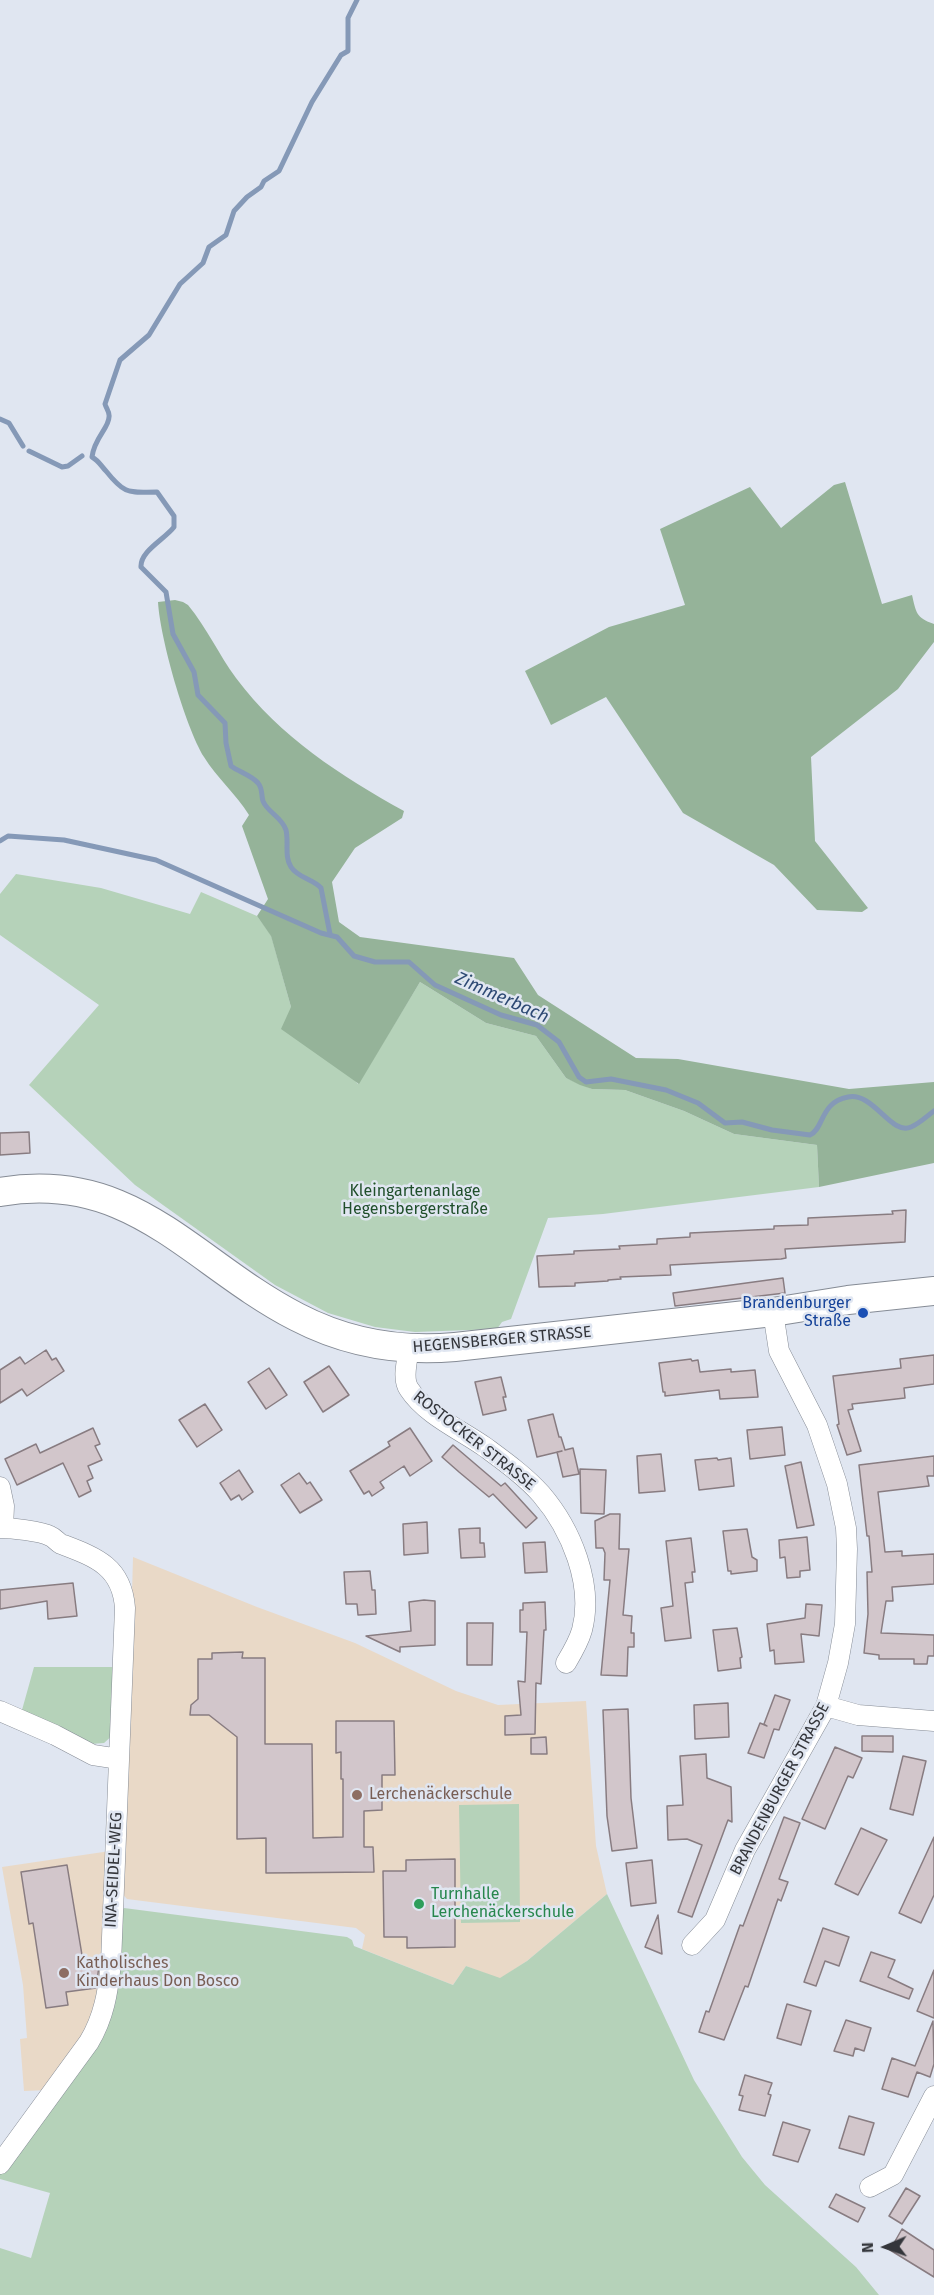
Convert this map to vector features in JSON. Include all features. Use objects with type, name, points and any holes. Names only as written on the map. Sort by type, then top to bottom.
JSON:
[{"type":"street","name":"HEGENSBERGER STRASSE","points":[[0,1192],[31,1188],[62,1189],[86,1193],[122,1205],[176,1235],[295,1316],[336,1335],[359,1342],[409,1349],[455,1347],[773,1312],[848,1300],[934,1291]]},
{"type":"street","name":"BRANDENBURGER STRASSE","points":[[692,1946],[715,1920],[745,1850],[826,1706],[838,1663],[845,1624],[848,1576],[846,1528],[837,1484],[817,1425],[780,1351],[773,1312]]},
{"type":"street","name":"ROSTOCKER STRASSE","points":[[409,1349],[406,1380],[408,1388],[421,1402],[485,1447],[526,1480],[541,1494],[566,1533],[575,1553],[582,1580],[585,1612],[582,1632],[567,1663]]},
{"type":"street","points":[[0,1487],[4,1506],[1,1528]]},
{"type":"street","name":"INA-SEIDEL-WEG","points":[[0,2164],[89,2042],[99,2024],[105,2006],[111,1963],[124,1630],[123,1594],[116,1578],[104,1563],[87,1552],[59,1543],[50,1536],[1,1528]]},
{"type":"street","points":[[826,1706],[858,1714],[934,1720]]},
{"type":"street","points":[[0,1711],[55,1735],[93,1755],[119,1759]]},
{"type":"street","points":[[870,2187],[893,2175],[934,2096]]},
{"type":"shaded area","name":"Lerchenäckerschule","points":[[133,1557],[257,1607],[355,1643],[456,1691],[498,1705],[586,1701],[596,1846],[607,1894],[527,1961],[500,1979],[466,1966],[453,1985],[362,1949],[365,1935],[356,1928],[127,1899],[117,1888]]},
{"type":"shaded area","name":"Katholisches Kinderhaus Don Bosco","points":[[110,1851],[101,2005],[50,2090],[24,2091],[20,2039],[27,2038],[23,1985],[2,1867]]},
{"type":"green space","points":[[845,482],[882,604],[912,595],[920,617],[934,624],[934,642],[898,689],[811,757],[815,841],[868,908],[862,912],[817,910],[774,865],[683,813],[606,697],[551,725],[525,671],[609,627],[685,605],[660,529],[750,487],[781,528],[834,485]]},
{"type":"green space","points":[[175,600],[188,605],[236,678],[272,719],[313,754],[357,784],[404,811],[402,818],[355,848],[332,882],[339,922],[360,937],[514,958],[538,995],[636,1058],[678,1059],[849,1089],[934,1082],[934,1163],[819,1187],[817,1145],[734,1134],[684,1111],[625,1090],[592,1089],[580,1085],[566,1078],[536,1036],[486,1023],[420,982],[359,1084],[281,1029],[291,1007],[271,936],[257,916],[268,899],[242,826],[249,815],[204,757],[189,725],[168,659],[158,602]]},
{"type":"green space","name":"Kleingartenanlage Hegensbergerstraße","points":[[16,874],[101,888],[190,914],[201,892],[257,916],[271,935],[291,1007],[358,1084],[420,982],[486,1023],[536,1036],[566,1078],[592,1089],[625,1090],[684,1111],[734,1134],[817,1145],[819,1187],[603,1214],[548,1218],[511,1319],[502,1322],[497,1329],[415,1332],[375,1327],[328,1313],[275,1285],[135,1185],[29,1085],[99,1005],[0,935],[0,894]]},
{"type":"green space","points":[[34,1667],[118,1667],[114,1734],[104,1743],[91,1744],[22,1710]]},
{"type":"green space","points":[[519,1804],[520,1922],[461,1923],[459,1805]]},
{"type":"green space","points":[[607,1894],[694,2080],[742,2157],[765,2185],[856,2267],[879,2295],[0,2295],[0,2248],[31,2258],[50,2193],[0,2179],[0,2173],[81,2065],[118,1913],[124,1908],[347,1937],[352,1940],[354,1946],[453,1985],[466,1966],[500,1978],[527,1961]]},
{"type":"building","points":[[29,1132],[30,1153],[0,1155],[0,1133]]},
{"type":"building","points":[[906,1210],[905,1242],[785,1249],[786,1258],[781,1259],[670,1265],[671,1275],[620,1277],[621,1279],[608,1281],[575,1283],[575,1286],[539,1287],[537,1256],[657,1244],[657,1239],[690,1237],[690,1233],[808,1225],[808,1218],[893,1214],[892,1211]]},
{"type":"building","points":[[783,1278],[785,1293],[675,1306],[673,1293]]},
{"type":"building","points":[[46,1350],[52,1360],[56,1358],[64,1371],[27,1396],[22,1389],[0,1403],[0,1370],[20,1357],[25,1364]]},
{"type":"building","points":[[934,1355],[934,1384],[904,1388],[905,1398],[852,1404],[853,1409],[848,1410],[861,1451],[847,1455],[837,1425],[839,1424],[833,1376],[901,1368],[900,1359]]},
{"type":"building","points":[[691,1359],[692,1361],[698,1360],[700,1372],[731,1369],[731,1372],[755,1370],[758,1397],[720,1399],[719,1390],[665,1396],[659,1363]]},
{"type":"building","points":[[329,1366],[349,1395],[323,1412],[304,1382]]},
{"type":"building","points":[[269,1368],[287,1395],[266,1409],[248,1382]]},
{"type":"building","points":[[501,1377],[506,1397],[503,1397],[506,1410],[483,1415],[475,1382]]},
{"type":"building","points":[[205,1404],[222,1430],[197,1447],[179,1420]]},
{"type":"building","points":[[553,1414],[565,1450],[573,1448],[579,1474],[563,1477],[557,1452],[537,1457],[528,1420]]},
{"type":"building","points":[[782,1427],[785,1455],[750,1459],[747,1430]]},
{"type":"building","points":[[93,1428],[100,1444],[95,1446],[102,1460],[88,1466],[93,1478],[87,1481],[91,1491],[79,1497],[63,1463],[17,1485],[5,1459],[36,1444],[40,1453]]},
{"type":"building","points":[[410,1428],[432,1461],[410,1476],[404,1466],[380,1482],[384,1488],[372,1496],[369,1491],[364,1494],[350,1471],[390,1446],[388,1442]]},
{"type":"building","points":[[453,1445],[501,1486],[505,1483],[537,1518],[526,1528],[493,1494],[489,1497],[459,1472],[442,1457]]},
{"type":"building","points":[[661,1454],[665,1491],[639,1493],[637,1456]]},
{"type":"building","points":[[934,1456],[934,1476],[927,1476],[929,1486],[878,1492],[885,1552],[902,1551],[902,1556],[934,1554],[934,1584],[892,1587],[893,1601],[886,1601],[881,1633],[934,1635],[934,1656],[928,1656],[927,1664],[914,1664],[914,1659],[879,1659],[879,1655],[864,1653],[868,1614],[867,1572],[872,1572],[859,1465]]},
{"type":"building","points":[[717,1458],[718,1460],[731,1458],[734,1486],[699,1490],[695,1460]]},
{"type":"building","points":[[801,1462],[814,1525],[797,1528],[785,1466]]},
{"type":"building","points":[[580,1469],[606,1470],[604,1514],[581,1513]]},
{"type":"building","points":[[239,1470],[253,1492],[242,1500],[239,1495],[231,1500],[220,1483]]},
{"type":"building","points":[[299,1473],[307,1484],[310,1482],[322,1500],[300,1513],[281,1485]]},
{"type":"building","points":[[610,1514],[620,1514],[619,1549],[629,1549],[623,1615],[632,1616],[631,1633],[634,1633],[634,1647],[628,1647],[627,1676],[601,1675],[610,1580],[604,1580],[605,1553],[603,1548],[596,1548],[595,1521]]},
{"type":"building","points":[[427,1522],[428,1553],[404,1555],[403,1524]]},
{"type":"building","points":[[480,1528],[480,1543],[484,1543],[485,1557],[461,1558],[459,1529]]},
{"type":"building","points":[[747,1529],[752,1557],[757,1560],[757,1571],[731,1574],[731,1571],[728,1571],[723,1531]]},
{"type":"building","points":[[807,1537],[810,1570],[800,1571],[800,1577],[787,1578],[785,1557],[780,1558],[779,1540]]},
{"type":"building","points":[[691,1538],[695,1572],[692,1572],[693,1582],[685,1583],[691,1638],[665,1641],[661,1608],[673,1606],[666,1541]]},
{"type":"building","points":[[545,1542],[547,1572],[525,1573],[523,1543]]},
{"type":"building","points":[[370,1571],[372,1590],[375,1590],[376,1614],[358,1615],[357,1604],[346,1604],[344,1572]]},
{"type":"building","points":[[73,1583],[77,1616],[48,1619],[47,1601],[0,1609],[0,1590]]},
{"type":"building","points":[[435,1601],[435,1645],[400,1647],[400,1652],[366,1636],[411,1631],[409,1602]]},
{"type":"building","points":[[545,1602],[546,1630],[544,1630],[541,1684],[536,1683],[535,1734],[505,1735],[505,1716],[521,1715],[518,1681],[525,1682],[527,1632],[520,1632],[520,1610],[523,1610],[523,1603]]},
{"type":"building","points":[[806,1604],[822,1605],[819,1636],[801,1634],[804,1662],[775,1664],[774,1650],[770,1651],[767,1624],[805,1618]]},
{"type":"building","points":[[467,1623],[493,1623],[492,1665],[467,1665]]},
{"type":"building","points":[[737,1628],[742,1657],[740,1658],[741,1668],[718,1671],[713,1630]]},
{"type":"building","points":[[243,1652],[242,1658],[265,1658],[265,1744],[312,1744],[313,1838],[343,1837],[343,1779],[341,1779],[341,1752],[336,1753],[336,1721],[394,1721],[395,1775],[382,1775],[382,1810],[364,1811],[364,1847],[373,1847],[374,1872],[266,1873],[266,1838],[237,1839],[237,1737],[209,1715],[190,1715],[191,1705],[198,1699],[198,1659],[212,1659],[212,1653]]},
{"type":"building","points":[[775,1695],[790,1700],[779,1730],[774,1729],[764,1758],[748,1753],[760,1723],[767,1726],[764,1724]]},
{"type":"building","points":[[728,1703],[729,1737],[695,1739],[694,1705]]},
{"type":"building","points":[[628,1709],[631,1798],[637,1848],[612,1851],[607,1816],[603,1710]]},
{"type":"building","points":[[862,1736],[893,1736],[893,1752],[862,1751]]},
{"type":"building","points":[[546,1737],[547,1754],[531,1754],[531,1738]]},
{"type":"building","points":[[835,1747],[862,1758],[853,1778],[848,1776],[825,1829],[802,1819]]},
{"type":"building","points":[[706,1754],[707,1778],[731,1787],[732,1822],[728,1820],[692,1917],[678,1912],[702,1845],[687,1839],[668,1840],[667,1806],[683,1805],[680,1756]]},
{"type":"building","points":[[903,1756],[926,1761],[913,1815],[890,1809]]},
{"type":"building","points":[[784,1817],[800,1823],[779,1879],[788,1882],[781,1901],[778,1899],[748,1987],[745,1986],[724,2040],[699,2032],[706,2011],[709,2012],[740,1925],[743,1926]]},
{"type":"building","points":[[861,1828],[887,1840],[858,1895],[835,1884]]},
{"type":"building","points":[[934,1837],[934,1895],[921,1923],[899,1913]]},
{"type":"building","name":"Turnhalle Lerchenäckerschule","points":[[455,1859],[455,1947],[407,1948],[407,1937],[384,1937],[383,1871],[406,1871],[406,1860]]},
{"type":"building","points":[[652,1860],[656,1903],[631,1906],[626,1863]]},
{"type":"building","name":"Katholisches Kinderhaus Don Bosco","points":[[67,1865],[84,1967],[99,1965],[97,1982],[96,1988],[66,1992],[68,2005],[46,2008],[33,1923],[29,1924],[21,1872]]},
{"type":"building","points":[[658,1915],[662,1954],[645,1947]]},
{"type":"building","points":[[823,1928],[849,1937],[839,1966],[825,1961],[816,1986],[804,1982]]},
{"type":"building","points":[[871,1952],[895,1960],[888,1977],[913,1989],[909,1999],[860,1981]]},
{"type":"building","points":[[934,1970],[934,2018],[917,2011]]},
{"type":"building","points":[[787,2004],[811,2011],[801,2045],[777,2038]]},
{"type":"building","points":[[846,2020],[871,2028],[864,2051],[855,2048],[853,2056],[834,2051]]},
{"type":"building","points":[[933,2021],[934,2064],[930,2077],[917,2072],[908,2097],[882,2089],[892,2058],[915,2066]]},
{"type":"building","points":[[745,2075],[772,2083],[765,2116],[739,2110],[743,2096],[739,2095]]},
{"type":"building","points":[[849,2116],[874,2123],[864,2155],[839,2148]]},
{"type":"building","points":[[783,2122],[810,2130],[798,2162],[773,2155]]},
{"type":"building","points":[[906,2188],[920,2196],[902,2224],[889,2216]]},
{"type":"building","points":[[836,2194],[865,2208],[858,2222],[829,2207]]},
{"type":"building","points":[[902,2229],[934,2250],[934,2277],[890,2250]]},
{"type":"waterway","name":"Zimmerbach","points":[[330,934],[321,888],[291,867],[284,825],[265,805],[258,783],[231,766],[225,723],[198,695],[194,672],[173,634],[166,592],[141,567],[144,556],[174,527],[174,516],[157,492],[134,492],[124,489],[92,457],[93,450],[107,425],[109,413],[105,404],[120,360],[149,335],[180,284],[203,263],[209,247],[226,235],[234,211],[247,197],[261,187],[264,181],[279,171],[312,102],[341,55],[348,51],[348,18],[357,0]]},
{"type":"waterway","points":[[0,419],[9,423],[23,446]]},
{"type":"waterway","points":[[29,451],[62,467],[68,466],[82,456]]},
{"type":"waterway","name":"Zimmerbach","points":[[0,841],[8,836],[64,840],[156,860],[321,933],[337,937],[354,956],[375,962],[409,962],[435,985],[501,1015],[537,1025],[559,1042],[579,1077],[586,1082],[611,1079],[666,1090],[698,1103],[725,1123],[742,1122],[772,1130],[810,1135],[815,1132],[832,1104],[848,1097],[857,1097],[866,1101],[896,1125],[904,1128],[914,1126],[934,1111]]},
{"type":"place","name":"Brandenburger Straße","points":[[863,1313]]},
{"type":"place","name":"Lerchenäckerschule","points":[[357,1795]]},
{"type":"place","name":"Turnhalle Lerchenäckerschule","points":[[419,1904]]},
{"type":"place","name":"Katholisches Kinderhaus Don Bosco","points":[[64,1973]]}]
